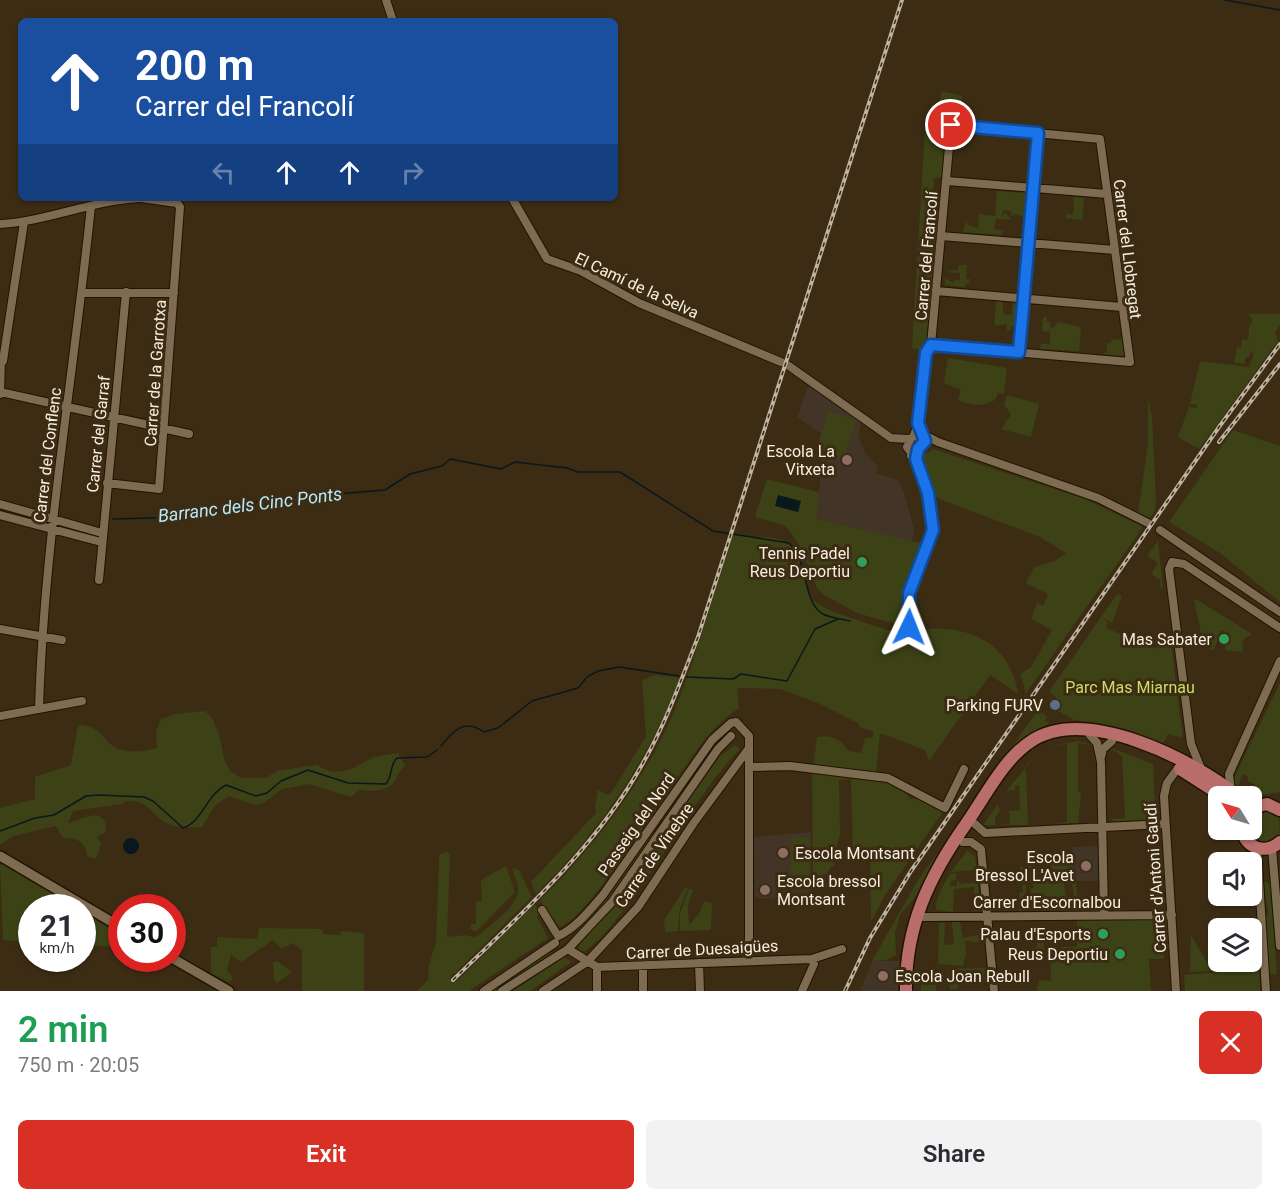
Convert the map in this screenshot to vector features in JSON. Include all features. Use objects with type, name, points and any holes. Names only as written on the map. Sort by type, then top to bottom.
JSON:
[{"type":"main road","points":[[906,991],[912,930],[929,882],[951,845],[1021,749],[1044,734],[1082,728],[1110,733],[1177,763],[1215,786]]},
{"type":"main road","points":[[913,991],[916,951],[923,917],[940,878],[975,824],[1027,754],[1049,740],[1071,735],[1090,735],[1202,771],[1220,786]]},
{"type":"main road","points":[[1246,840],[1257,848],[1276,847]]},
{"type":"street","points":[[386,0],[392,18]]},
{"type":"street","name":"Carrer del Francolí","points":[[915,447],[926,353],[931,345],[951,125],[1038,133]]},
{"type":"street","points":[[931,345],[1019,352],[1038,133]]},
{"type":"street","name":"Carrer del Llobregat","points":[[1019,352],[1130,362],[1100,139],[1038,133]]},
{"type":"street","points":[[946,181],[1107,194]]},
{"type":"street","points":[[0,224],[24,222],[109,201]]},
{"type":"street","name":"Carrer de la Garrotxa","points":[[107,483],[159,489],[180,207],[177,203],[162,201]]},
{"type":"street","name":"El Camí de la Selva","points":[[513,201],[524,223],[548,259],[581,272],[639,303],[785,364],[891,438],[915,447]]},
{"type":"street","name":"Carrer del Conflenc","points":[[39,709],[41,636],[52,519],[82,293],[91,206]]},
{"type":"street","points":[[24,222],[1,358],[0,393],[189,434]]},
{"type":"street","points":[[941,236],[1115,250]]},
{"type":"street","points":[[936,291],[1122,307]]},
{"type":"street","name":"Carrer del Garraf","points":[[99,580],[126,292]]},
{"type":"street","points":[[82,293],[174,293]]},
{"type":"street","points":[[909,627],[909,593],[933,530],[928,493],[915,447],[938,442],[1098,498],[1148,523]]},
{"type":"street","points":[[0,504],[102,532]]},
{"type":"street","points":[[0,515],[101,542]]},
{"type":"street","points":[[1160,530],[1280,612]]},
{"type":"street","points":[[1202,771],[1191,744],[1169,569],[1172,562],[1178,561],[1280,628]]},
{"type":"street","points":[[0,629],[62,640]]},
{"type":"street","points":[[1230,786],[1229,774],[1280,661]]},
{"type":"street","points":[[0,716],[82,701]]},
{"type":"street","points":[[742,728],[738,736],[731,736],[727,732],[727,726],[736,722],[742,728],[749,736],[749,959]]},
{"type":"street","name":"Passeig del Nord","points":[[484,991],[559,938],[603,895],[712,740],[727,726]]},
{"type":"street","points":[[1090,735],[1097,743],[1101,762],[1104,915]]},
{"type":"street","name":"Passeig del Nord","points":[[502,991],[567,947],[612,902],[718,749],[731,736]]},
{"type":"street","points":[[1101,762],[1103,749],[1112,741]]},
{"type":"street","name":"Carrer d'Antoni Gaudí","points":[[1176,991],[1164,824],[1164,790],[1177,763],[1191,744]]},
{"type":"street","name":"Carrer de Vinebre","points":[[543,991],[587,962],[638,907],[693,824],[749,748]]},
{"type":"street","points":[[749,767],[778,766],[888,778],[945,808],[964,770]]},
{"type":"street","points":[[975,824],[980,831],[985,832],[1164,824]]},
{"type":"street","points":[[963,842],[971,842],[981,849],[993,991]]},
{"type":"street","points":[[1276,847],[1274,869],[1280,946]]},
{"type":"street","points":[[1257,848],[1266,991]]},
{"type":"street","points":[[0,856],[108,920]]},
{"type":"street","points":[[1274,869],[1280,861]]},
{"type":"street","points":[[542,910],[567,947]]},
{"type":"street","name":"Carrer d'Escornalbou","points":[[923,917],[1172,915]]},
{"type":"street","points":[[559,938],[570,937],[567,947]]},
{"type":"street","name":"Carrer de Duesaigües","points":[[567,947],[597,967],[749,959],[812,959],[842,949]]},
{"type":"street","points":[[802,991],[814,964],[812,959]]},
{"type":"street","points":[[699,963],[700,991]]},
{"type":"street","points":[[643,966],[643,991]]},
{"type":"street","points":[[186,967],[224,990]]},
{"type":"street","points":[[597,967],[597,991]]},
{"type":"shaded area","name":"Escola La Vitxeta","points":[[810,380],[861,417],[859,437],[865,453],[878,466],[876,473],[898,480],[904,493],[914,529],[912,542],[817,519],[822,455],[816,452],[821,433],[797,417]]},
{"type":"shaded area","points":[[778,495],[801,501],[798,512],[775,506]]},
{"type":"shaded area","name":"Escola Montsant","points":[[811,832],[811,899],[755,898],[754,837]]},
{"type":"shaded area","points":[[128,838],[134,838],[139,846],[137,852],[128,854],[123,849],[123,843]]},
{"type":"shaded area","name":"Escola Bressol L'Avet","points":[[1098,846],[1099,881],[1074,881],[1072,847]]},
{"type":"shaded area","name":"Escola Joan Rebull","points":[[872,961],[900,961],[900,991],[860,991]]},
{"type":"green space","points":[[941,91],[962,96],[960,121],[939,119]]},
{"type":"green space","points":[[925,128],[947,129],[943,177],[934,178],[930,238],[938,240],[928,342],[923,350],[912,348]]},
{"type":"green space","points":[[997,191],[1026,193],[1024,215],[1028,193],[1038,194],[1034,237],[1023,237],[1024,217],[1014,214],[1012,217],[1011,211],[1003,210],[1002,217],[1005,213],[1010,220],[996,219],[994,229],[1003,231],[1001,235],[963,232],[966,220],[968,225],[978,228],[979,214],[995,216]]},
{"type":"green space","points":[[1073,197],[1084,198],[1082,220],[1066,218],[1066,214],[1072,215],[1074,210]]},
{"type":"green space","points":[[959,265],[967,265],[966,279],[970,279],[970,283],[965,287],[945,285],[945,278],[954,283],[954,280],[960,280],[960,273],[946,272],[958,270]]},
{"type":"green space","points":[[996,301],[1003,302],[1003,314],[1011,315],[1013,302],[1018,303],[1015,326],[1012,326],[1010,331],[1007,330],[1007,324],[994,326]]},
{"type":"green space","points":[[1248,314],[1280,314],[1280,325],[1275,332],[1278,341],[1199,449],[1178,437],[1189,407],[1197,408],[1197,405],[1190,404],[1200,361],[1249,367],[1254,354],[1251,351],[1244,364],[1234,362],[1237,347],[1241,348],[1242,339],[1248,340],[1249,328],[1253,320]]},
{"type":"green space","points":[[1043,317],[1047,317],[1046,321],[1050,322],[1050,327],[1053,328],[1058,322],[1081,327],[1079,351],[1040,349],[1041,344],[1050,344],[1050,332],[1042,331]]},
{"type":"green space","points":[[1123,339],[1125,356],[1102,354],[1107,352],[1107,343],[1111,343],[1111,340]]},
{"type":"green space","points":[[948,358],[1007,368],[1004,394],[998,393],[995,400],[981,405],[958,400],[961,390],[944,383]]},
{"type":"green space","points":[[1007,395],[1039,404],[1031,437],[1001,429],[1011,415],[1004,404]]},
{"type":"green space","points":[[1148,398],[1152,417],[1156,501],[1155,511],[1150,518],[1138,513],[1148,445]]},
{"type":"green space","points":[[828,412],[856,420],[844,458],[817,451]]},
{"type":"green space","points":[[1233,430],[1280,446],[1280,602],[1220,553],[1169,522]]},
{"type":"green space","points":[[933,449],[1085,499],[1143,527],[1026,693],[1020,674],[1031,667],[1052,630],[1031,619],[1037,603],[1043,606],[1048,594],[1026,583],[1034,567],[1055,561],[1066,553],[1040,537],[937,498],[925,478],[922,467],[922,456]]},
{"type":"green space","name":"Tennis Padel Reus Deportiu","points":[[767,479],[819,492],[817,519],[925,544],[899,625],[857,613],[822,594],[817,588],[801,548],[786,526],[755,517]]},
{"type":"green space","points":[[733,535],[777,539],[791,546],[800,561],[811,596],[817,603],[833,612],[900,633],[914,634],[929,629],[946,629],[976,636],[999,652],[1008,664],[1018,694],[990,675],[929,761],[925,750],[880,733],[875,781],[895,785],[911,799],[920,799],[944,810],[885,895],[871,922],[870,858],[853,860],[851,779],[839,780],[840,835],[833,857],[834,866],[831,866],[827,874],[813,877],[812,776],[817,737],[835,738],[848,751],[861,753],[865,738],[872,738],[874,732],[860,727],[859,724],[825,706],[781,689],[737,688],[739,708],[711,732],[591,899],[573,918],[559,927],[540,900],[604,829],[640,777],[656,749],[670,721],[689,672]]},
{"type":"green space","points":[[1158,541],[1163,589],[1159,586],[1161,580],[1151,574],[1158,563],[1147,556]]},
{"type":"green space","name":"Parc Mas Miarnau","points":[[1117,594],[1122,596],[1112,623],[1102,617],[1108,622],[1106,628],[1156,649],[1158,645],[1171,647],[1183,738],[1168,734],[1162,747],[1097,723],[1074,720],[1055,709],[1056,697],[1049,692]]},
{"type":"green space","points":[[1196,599],[1252,634],[1243,640],[1242,652],[1225,650],[1229,633],[1221,630],[1214,650],[1204,647],[1194,600]]},
{"type":"green space","points":[[655,675],[680,678],[653,738],[620,794],[601,820],[581,846],[536,894],[531,882],[596,813],[598,790],[608,795],[612,792],[646,736],[642,680]]},
{"type":"green space","points":[[1280,683],[1280,792],[1262,795],[1262,786],[1255,786],[1248,781],[1248,776],[1242,774],[1238,786],[1235,786],[1234,778]]},
{"type":"green space","points":[[1038,710],[1047,716],[1045,721],[1050,723],[1024,738],[1007,754]]},
{"type":"green space","points":[[205,711],[212,718],[219,734],[225,762],[231,772],[241,778],[266,778],[277,771],[316,765],[332,772],[349,770],[374,757],[398,753],[405,766],[387,788],[358,790],[351,797],[309,784],[282,789],[265,802],[256,805],[228,796],[214,807],[202,827],[174,826],[165,822],[143,804],[132,801],[73,811],[68,823],[85,817],[97,816],[105,823],[106,832],[97,837],[101,844],[96,859],[87,856],[85,847],[80,841],[63,838],[56,826],[13,836],[0,845],[0,808],[35,799],[35,777],[71,765],[78,725],[98,731],[118,749],[143,751],[157,748],[156,732],[161,719],[175,714]]},
{"type":"green space","points":[[1078,741],[1093,745],[1078,743],[1078,792],[1081,792],[1078,823],[1054,824],[1067,822],[1067,744],[1052,746]]},
{"type":"green space","points":[[735,745],[740,749],[739,751],[703,795],[614,923],[595,943],[580,952],[579,944],[613,907],[720,756]]},
{"type":"green space","points":[[1114,749],[1153,764],[1156,820],[1116,822],[1110,819],[1125,818],[1122,756],[1113,750],[1107,752]]},
{"type":"green space","points":[[1026,768],[1028,825],[995,825],[1010,824],[1009,811],[1020,810],[1019,785],[1015,785],[1015,790],[1007,790]]},
{"type":"green space","points":[[998,804],[1000,811],[995,818],[995,825],[983,825]]},
{"type":"green space","points":[[1265,809],[1279,818],[1280,835],[1273,843],[1255,843],[1253,840],[1262,840],[1262,810]]},
{"type":"green space","points":[[652,832],[654,833],[603,906],[580,932],[577,928],[609,894]]},
{"type":"green space","points":[[809,837],[809,875],[791,874],[791,838]]},
{"type":"green space","points":[[939,850],[916,896],[900,915],[895,933],[896,955],[886,960],[872,961],[918,880]]},
{"type":"green space","points":[[967,851],[975,856],[977,870],[951,872]]},
{"type":"green space","points":[[447,852],[450,855],[447,937],[466,935],[475,938],[507,911],[518,891],[513,868],[519,870],[532,897],[455,973],[452,973],[450,979],[452,983],[458,980],[535,904],[540,912],[537,917],[548,938],[469,991],[417,991],[428,980],[429,965],[436,942],[439,860],[440,854]]},
{"type":"green space","points":[[1073,860],[1073,873],[1069,873],[1069,879],[1076,883],[1077,899],[1086,899],[1083,909],[1076,910],[1072,883],[1064,884],[1068,910],[1039,911],[1036,906],[1036,910],[1019,911],[1019,893],[1023,892],[1022,885],[1026,885],[1026,898],[1031,898],[1031,888],[1034,888],[1032,882],[1007,882],[1007,880],[1020,878],[1020,867],[1033,866],[1034,881],[1052,880],[1052,861]]},
{"type":"green space","points":[[0,864],[54,894],[18,894],[18,941],[3,940]]},
{"type":"green space","points":[[506,866],[515,892],[477,931],[473,931],[470,927],[471,924],[476,924],[476,901],[482,901],[481,880]]},
{"type":"green space","points":[[956,873],[956,880],[950,881],[950,886],[957,886],[957,880],[960,884],[973,883],[973,873],[977,873],[980,911],[974,911],[974,887],[954,889],[953,912],[936,910],[937,901],[950,874]]},
{"type":"green space","points":[[1262,880],[1270,884],[1277,974],[1269,975],[1264,916],[1269,915]]},
{"type":"green space","points":[[685,888],[688,888],[680,908],[678,931],[665,932],[664,920]]},
{"type":"green space","points":[[689,889],[693,890],[688,905],[689,925],[698,915],[705,901],[712,903],[711,930],[680,931],[680,913]]},
{"type":"green space","name":"Reus Deportiu","points":[[1163,918],[1164,959],[1149,959],[1151,991],[1037,991],[1039,980],[1051,981],[1051,961],[1077,960],[1061,958],[1061,947],[1077,947],[1077,920]]},
{"type":"green space","points":[[96,919],[108,926],[108,946],[96,946]]},
{"type":"green space","points":[[952,922],[960,922],[963,938],[982,934],[983,942],[965,941],[966,953],[963,966],[938,964],[939,923],[945,923],[944,945],[954,944]]},
{"type":"green space","points":[[259,928],[323,929],[323,934],[340,935],[341,931],[364,933],[364,991],[302,991],[302,950],[293,943],[281,949],[273,940],[241,962],[231,955],[227,970],[233,977],[230,983],[211,973],[211,947],[217,947],[217,937],[257,939]]},
{"type":"green space","points":[[1052,930],[1051,938],[1044,939],[1044,960],[1025,961],[1025,952],[1035,952],[1033,948],[1037,948],[1037,941],[1041,939],[1029,937],[1043,938]]},
{"type":"green space","points":[[1191,935],[1208,964],[1208,971],[1190,972]]},
{"type":"green space","points":[[550,950],[552,953],[497,991],[492,991]]},
{"type":"green space","points":[[564,957],[571,962],[530,991],[513,991]]},
{"type":"green space","points":[[277,961],[292,972],[277,983],[274,980],[273,963]]},
{"type":"green space","points":[[985,968],[987,982],[960,983],[957,989],[950,990],[949,984],[936,985],[936,991],[921,991],[921,983],[937,983],[945,979],[951,973],[947,969]]},
{"type":"green space","points":[[1259,972],[1260,991],[1185,991],[1184,975]]},
{"type":"waterway","points":[[1225,0],[1280,10]]},
{"type":"waterway","name":"Barranc dels Cinc Ponts","points":[[113,519],[183,517],[222,512],[262,500],[385,490],[410,474],[442,466],[450,459],[501,469],[515,462],[567,468],[578,472],[620,472],[713,531],[789,543],[800,560],[808,591],[816,608],[823,614],[850,621]]},
{"type":"waterway","points":[[687,677],[733,679],[741,674],[787,681],[815,629],[838,619]]},
{"type":"waterway","points":[[441,746],[455,731],[465,726],[471,726],[484,732],[498,728],[532,701],[578,688],[587,677],[598,671],[619,667],[679,676]]},
{"type":"waterway","points":[[0,831],[35,818],[54,815],[86,796],[99,795],[144,797],[153,801],[183,828],[190,825],[214,795],[226,785],[256,796],[267,793],[281,781],[308,770],[348,783],[386,784],[397,758],[427,757],[437,750]]},
{"type":"railway","points":[[453,980],[531,904],[580,851],[624,794],[659,732],[698,637],[902,0]]},
{"type":"railway","points":[[845,991],[870,938],[911,871],[1219,427],[1280,344]]},
{"type":"railway","points":[[1219,442],[1280,364]]},
{"type":"place","name":"Escola La Vitxeta","points":[[847,460]]},
{"type":"place","name":"Tennis Padel Reus Deportiu","points":[[862,562]]},
{"type":"place","name":"Mas Sabater","points":[[1224,639]]},
{"type":"place","name":"Parking FURV","points":[[1055,705]]},
{"type":"place","name":"Escola Montsant","points":[[783,853]]},
{"type":"place","name":"Escola Bressol L'Avet","points":[[1086,866]]},
{"type":"place","name":"Escola bressol Montsant","points":[[765,890]]},
{"type":"place","name":"Palau d'Esports","points":[[1103,934]]},
{"type":"place","name":"Reus Deportiu","points":[[1120,954]]},
{"type":"place","name":"Escola Joan Rebull","points":[[883,976]]},
{"type":"route","points":[[909,627],[909,593],[933,530],[928,493],[916,459],[918,449],[925,443],[918,423],[926,353],[931,345],[1019,352],[1034,187],[1038,133],[951,125]]}]
